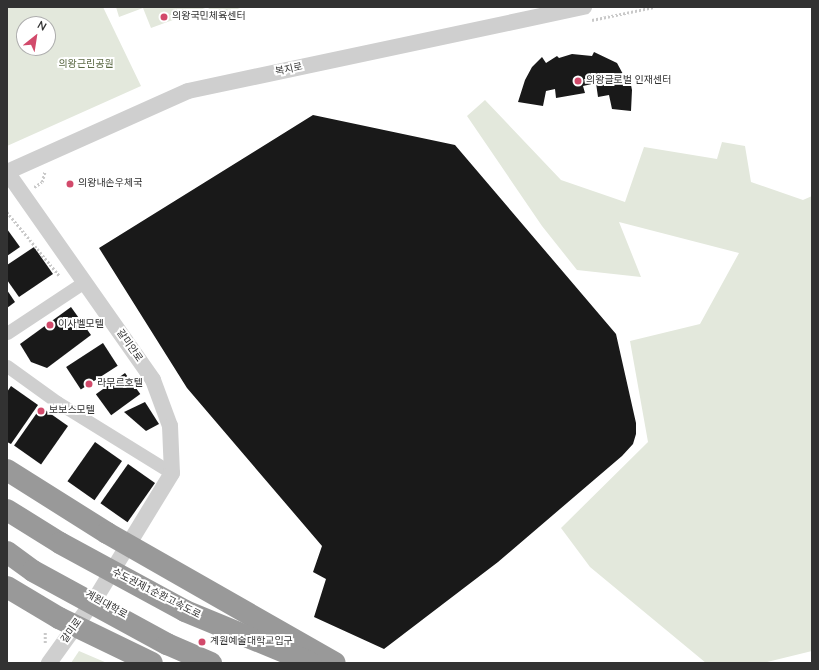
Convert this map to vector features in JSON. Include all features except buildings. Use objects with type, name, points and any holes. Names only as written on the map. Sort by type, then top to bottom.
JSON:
[{"type":"highway","points":[[7,470],[106,533],[335,663]]},
{"type":"highway","name":"수도권제1순환고속도로","points":[[7,510],[60,543],[185,611],[312,663]]},
{"type":"highway","points":[[7,552],[33,571],[167,644],[211,663]]},
{"type":"highway","points":[[7,587],[59,618],[152,663]]},
{"type":"street","name":"복지로","points":[[7,172],[188,91],[584,14]]},
{"type":"street","name":"갈미안로","points":[[7,172],[78,286],[153,380],[170,426],[172,473]]},
{"type":"street","points":[[7,333],[78,286]]},
{"type":"street","points":[[7,366],[57,402],[172,473],[95,599]]},
{"type":"street","name":"계원대학로","points":[[7,546],[30,563],[206,663]]},
{"type":"street","name":"갈미로","points":[[48,663],[95,599]]},
{"type":"path","points":[[584,14],[654,7]]},
{"type":"path","points":[[42,182],[46,168]]},
{"type":"path","points":[[7,212],[78,286]]},
{"type":"green space","name":"의왕근린공원","points":[[7,7],[103,7],[141,86],[7,146]]},
{"type":"green space","name":"의왕국민체육센터","points":[[116,7],[208,7],[151,28],[143,8],[119,17]]},
{"type":"green space","points":[[208,7],[243,7],[213,18]]},
{"type":"green space","points":[[485,100],[561,180],[625,202],[644,147],[717,159],[722,142],[745,146],[751,182],[803,200],[812,196],[812,651],[763,663],[706,663],[590,567],[561,528],[648,442],[630,341],[700,324],[739,253],[619,222],[641,277],[577,270],[542,226],[467,116]]},
{"type":"green space","points":[[79,651],[107,663],[71,663]]},
{"type":"place","name":"의왕국민체육센터","points":[[164,17]]},
{"type":"place","name":"의왕글로벌 인재센터","points":[[578,81]]},
{"type":"place","name":"의왕내손우체국","points":[[70,184]]},
{"type":"place","name":"이사벨모텔","points":[[50,325]]},
{"type":"place","name":"라무르호텔","points":[[89,384]]},
{"type":"place","name":"보보스모텔","points":[[41,411]]},
{"type":"place","name":"계원예술대학교입구","points":[[202,642]]}]
